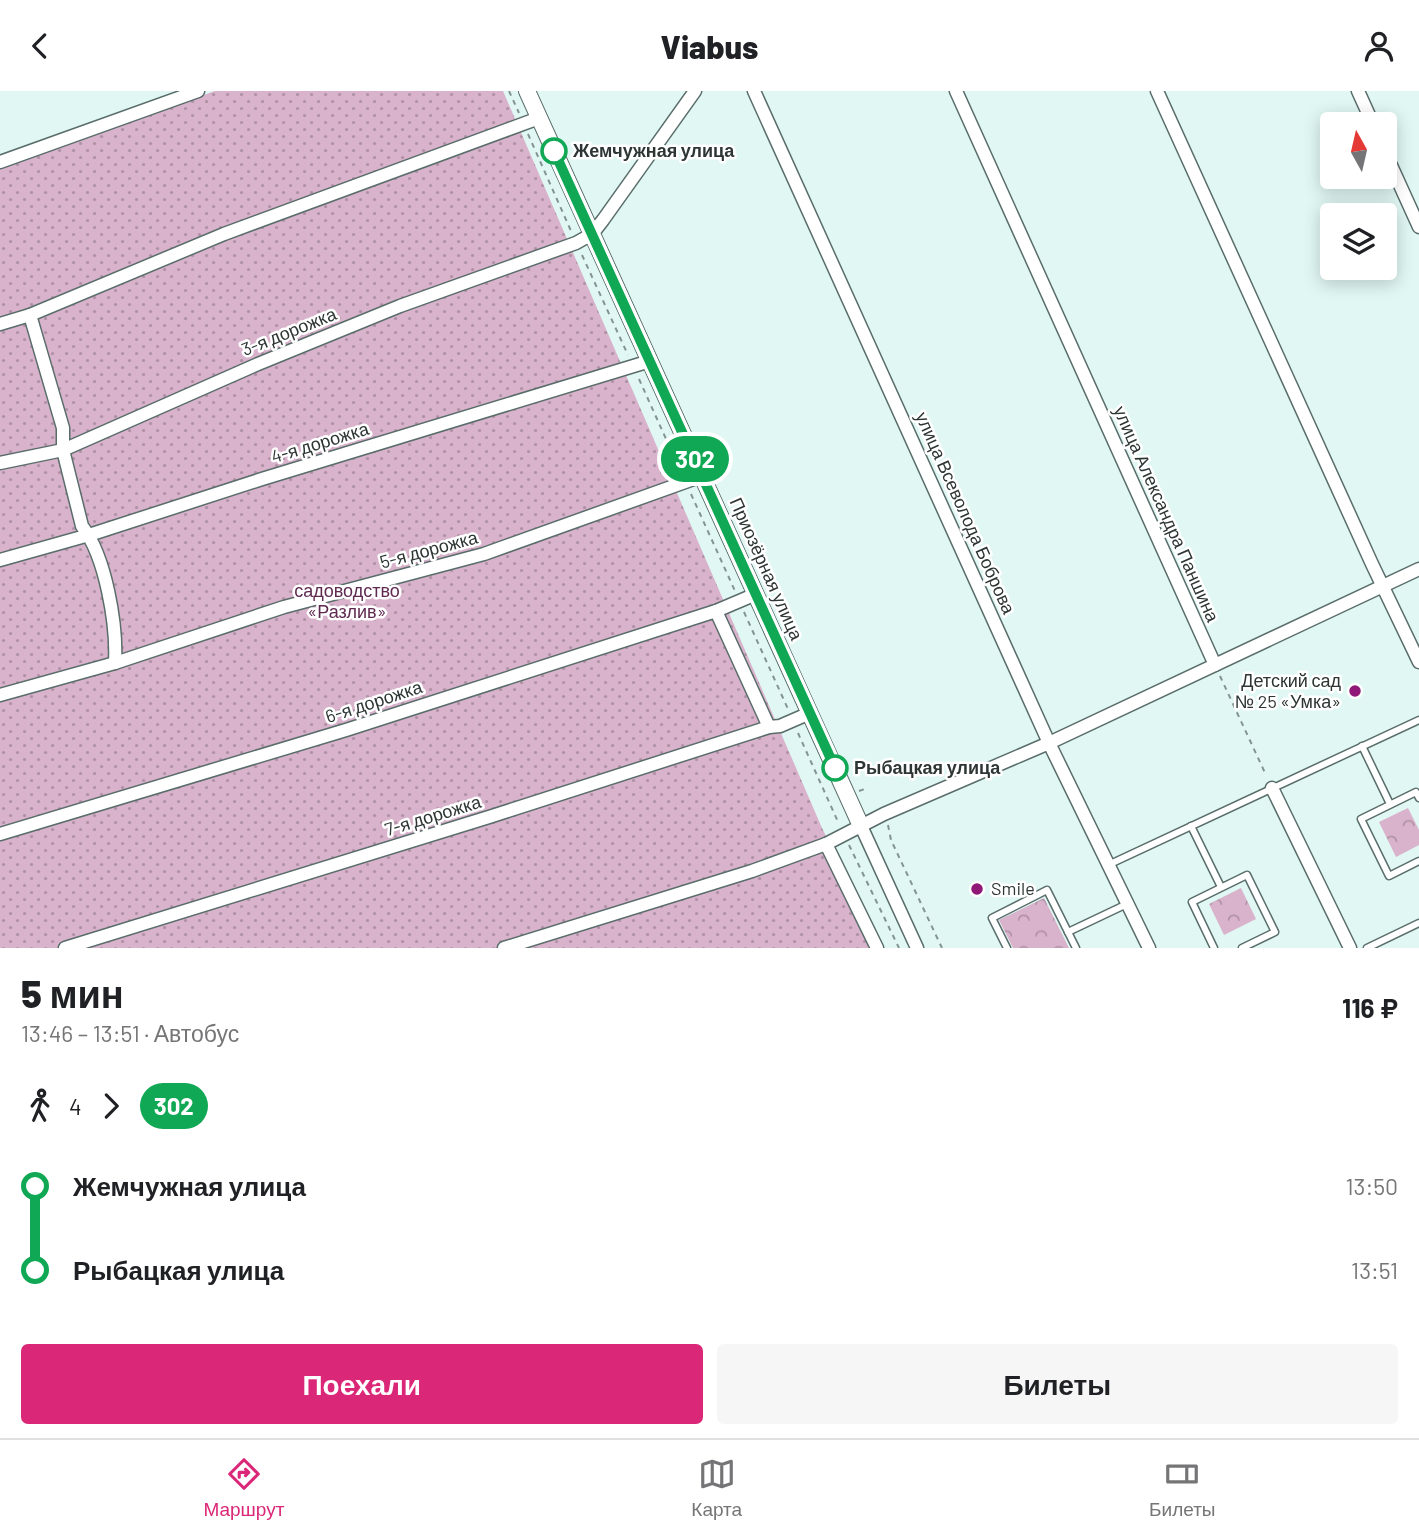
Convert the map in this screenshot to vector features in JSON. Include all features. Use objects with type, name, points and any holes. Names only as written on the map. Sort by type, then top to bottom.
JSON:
[{"type":"street","points":[[0,162],[198,91]]},
{"type":"street","name":"Приозёрная улица","points":[[527,91],[531,121],[592,234],[918,948]]},
{"type":"street","points":[[592,234],[695,91]]},
{"type":"street","name":"улица Всеволода Боброва","points":[[754,91],[1049,743],[1149,948]]},
{"type":"street","name":"улица Александра Паншина","points":[[956,91],[1215,665]]},
{"type":"street","points":[[1157,91],[1419,662]]},
{"type":"street","points":[[1358,91],[1368,112]]},
{"type":"street","points":[[0,324],[30,315],[224,234],[531,121]]},
{"type":"street","points":[[1397,179],[1419,227]]},
{"type":"street","name":"3-я дорожка","points":[[0,463],[63,450],[258,364],[400,306],[576,243],[592,234]]},
{"type":"street","points":[[30,315],[63,428],[63,450],[82,526],[89,535],[107,586],[116,640],[116,663]]},
{"type":"street","name":"4-я дорожка","points":[[0,560],[89,535],[262,479],[650,361]]},
{"type":"street","name":"5-я дорожка","points":[[0,695],[116,663],[284,607],[484,554],[702,476]]},
{"type":"street","points":[[504,948],[752,871],[826,844],[884,814],[1049,743],[1419,569]]},
{"type":"street","name":"6-я дорожка","points":[[0,834],[346,730],[716,611],[756,594]]},
{"type":"street","points":[[716,611],[769,726]]},
{"type":"street","name":"7-я дорожка","points":[[65,948],[489,817],[769,726],[780,726],[810,713]]},
{"type":"street","points":[[1272,788],[1350,948]]},
{"type":"street","points":[[826,844],[877,948]]},
{"type":"lane","points":[[1108,865],[1419,720]]},
{"type":"lane","points":[[1362,746],[1390,804]]},
{"type":"lane","points":[[1418,864],[1389,876],[1361,819],[1416,792],[1419,798]]},
{"type":"lane","points":[[1191,826],[1221,887]]},
{"type":"lane","points":[[1214,948],[1192,902],[1247,875],[1275,932],[1245,947]]},
{"type":"lane","points":[[1007,948],[992,918],[1047,890],[1076,948]]},
{"type":"lane","points":[[1068,932],[1127,904]]},
{"type":"lane","points":[[1367,948],[1419,923]]},
{"type":"path","points":[[509,91],[531,121],[576,243],[844,835],[899,948]]},
{"type":"path","points":[[1215,665],[1272,788]]},
{"type":"path","points":[[888,823],[891,840],[942,948]]},
{"type":"green space","name":"садоводство «Разлив»","points":[[215,91],[503,91],[822,828],[881,948],[0,948],[0,167]]},
{"type":"green space","points":[[1408,808],[1419,830],[1419,845],[1396,857],[1379,822]]},
{"type":"green space","points":[[1241,888],[1256,919],[1224,935],[1209,904]]},
{"type":"green space","points":[[1044,898],[1069,948],[1013,948],[999,920]]},
{"type":"bus line","name":"302","points":[[554,151],[835,768]]},
{"type":"place","name":"Жемчужная улица","points":[[554,151]]},
{"type":"place","name":"Детский сад № 25 «Умка»","points":[[1355,691]]},
{"type":"place","name":"Рыбацкая улица","points":[[835,768]]},
{"type":"place","name":"Smile","points":[[977,889]]}]
